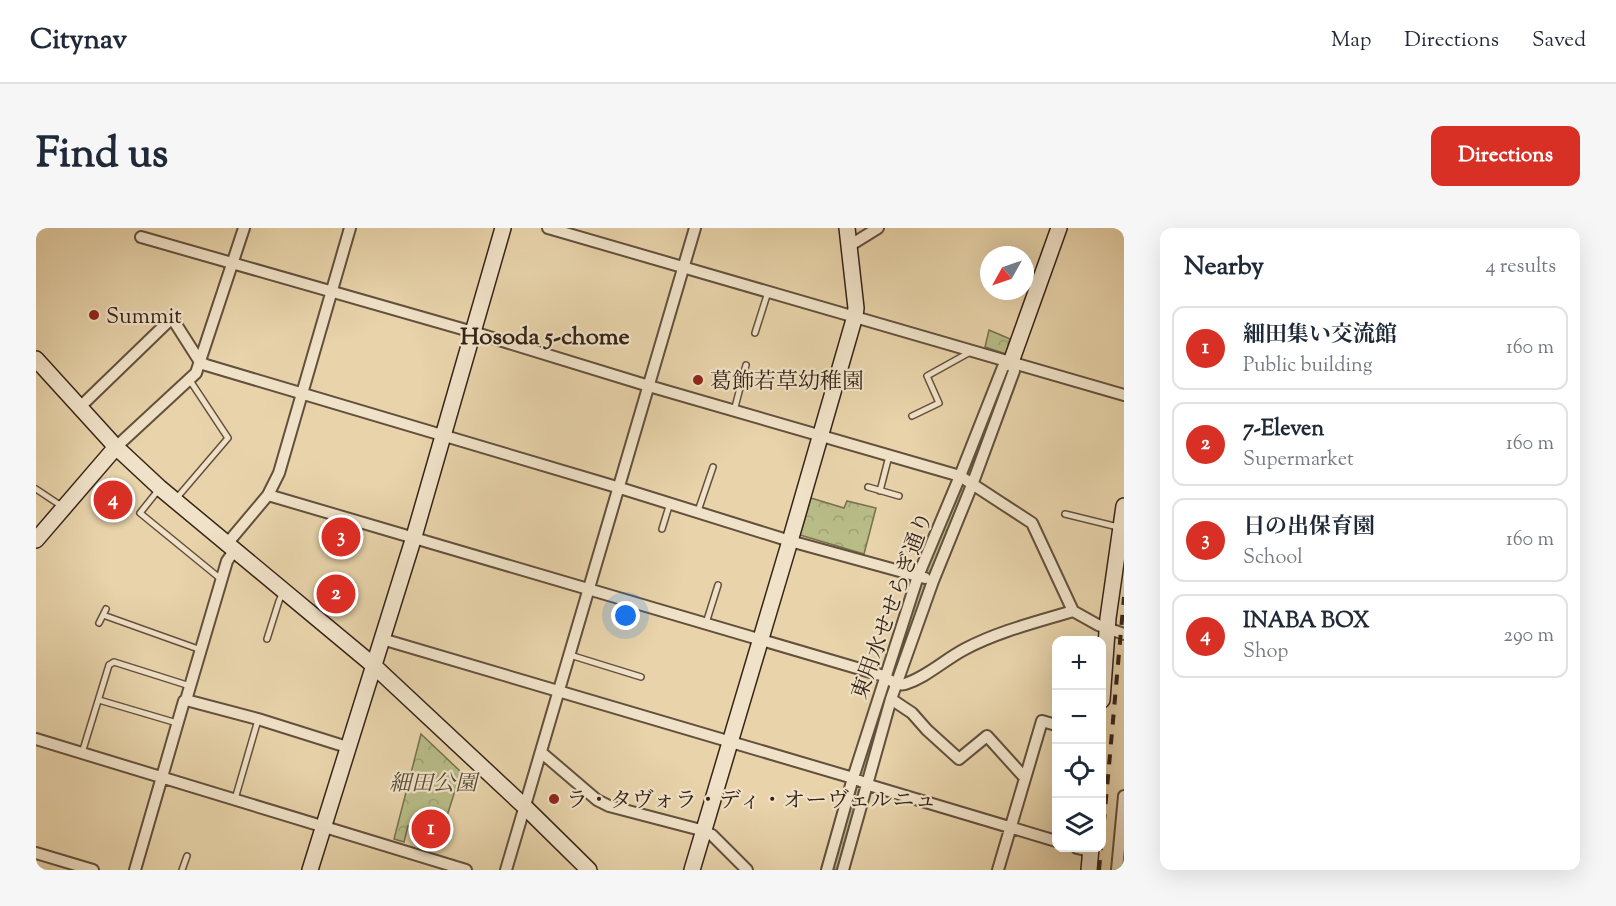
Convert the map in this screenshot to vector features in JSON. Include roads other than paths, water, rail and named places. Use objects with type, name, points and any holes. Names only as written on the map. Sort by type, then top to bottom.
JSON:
[{"type":"street","points":[[38,536],[116,447],[195,373],[244,228]]},
{"type":"street","points":[[135,870],[230,548],[268,495],[279,473],[350,228]]},
{"type":"street","points":[[310,870],[413,540],[502,228]]},
{"type":"street","points":[[548,228],[1124,395]]},
{"type":"street","points":[[506,870],[695,228]]},
{"type":"street","points":[[692,870],[855,316],[847,228]]},
{"type":"street","points":[[849,246],[878,228]]},
{"type":"street","points":[[843,870],[891,699],[933,581],[972,485],[1014,371],[1011,362],[1059,228]]},
{"type":"street","points":[[141,237],[473,332],[649,386],[960,476],[1032,523],[1073,611],[1084,619],[1124,634]]},
{"type":"street","points":[[80,407],[172,318],[200,362],[206,365],[790,541],[933,581]]},
{"type":"street","points":[[36,359],[116,447],[174,502],[285,590],[373,665],[589,870]]},
{"type":"street","name":"東用水せせらぎ通り","points":[[827,870],[884,676],[918,576],[1003,367],[1011,362]]},
{"type":"street","points":[[268,495],[413,540],[884,676],[897,684],[903,684],[928,673],[963,650],[999,633],[1073,611]]},
{"type":"street","points":[[1102,690],[1107,628],[1124,506]]},
{"type":"street","points":[[382,639],[853,778],[1052,840]]},
{"type":"street","points":[[891,699],[912,713],[959,759],[987,736],[1024,778]]},
{"type":"street","points":[[186,700],[258,719],[347,747]]},
{"type":"street","points":[[998,870],[1042,721],[1052,724]]},
{"type":"street","points":[[36,739],[466,870]]},
{"type":"street","points":[[542,753],[597,800],[609,806],[712,835],[747,870]]},
{"type":"street","points":[[1119,864],[1124,796]]},
{"type":"street","points":[[1086,852],[1089,870]]},
{"type":"street","points":[[36,853],[93,870]]},
{"type":"lane","points":[[755,333],[768,292]]},
{"type":"lane","points":[[912,416],[939,403],[927,376],[973,350]]},
{"type":"lane","points":[[734,411],[746,366]]},
{"type":"lane","points":[[174,502],[228,438],[189,379]]},
{"type":"lane","points":[[880,491],[889,456]]},
{"type":"lane","points":[[698,512],[713,467]]},
{"type":"lane","points":[[160,488],[140,513],[222,580]]},
{"type":"lane","points":[[868,488],[899,496]]},
{"type":"lane","points":[[36,489],[64,508]]},
{"type":"lane","points":[[662,529],[670,503]]},
{"type":"lane","points":[[1065,514],[1120,528]]},
{"type":"lane","points":[[705,624],[718,585]]},
{"type":"lane","points":[[267,639],[279,601],[285,590]]},
{"type":"lane","points":[[99,623],[105,612],[201,650]]},
{"type":"lane","points":[[570,655],[641,677]]},
{"type":"lane","points":[[82,753],[109,665],[114,662],[190,686]]},
{"type":"lane","points":[[99,700],[177,723]]},
{"type":"lane","points":[[235,799],[258,719]]},
{"type":"lane","points":[[182,870],[187,856]]},
{"type":"railway","points":[[1106,799],[1124,597]]},
{"type":"railway","points":[[1099,870],[1101,852]]},
{"type":"place","name":"Summit","points":[[94,315]]},
{"type":"place","name":"葛飾若草幼稚園","points":[[698,380]]},
{"type":"place","name":"INABA BOX","points":[[113,500]]},
{"type":"place","name":"日の出保育園","points":[[341,537]]},
{"type":"place","name":"7-Eleven","points":[[336,594]]},
{"type":"place","name":"ラ・タヴォラ・ディ・オーヴェルニュ","points":[[554,799]]},
{"type":"place","name":"細田集い交流館","points":[[431,829]]},
{"type":"district","name":"Hosoda 5-chome","points":[[545,336]]},
{"type":"park label","name":"細田公園","points":[[433,782]]}]
